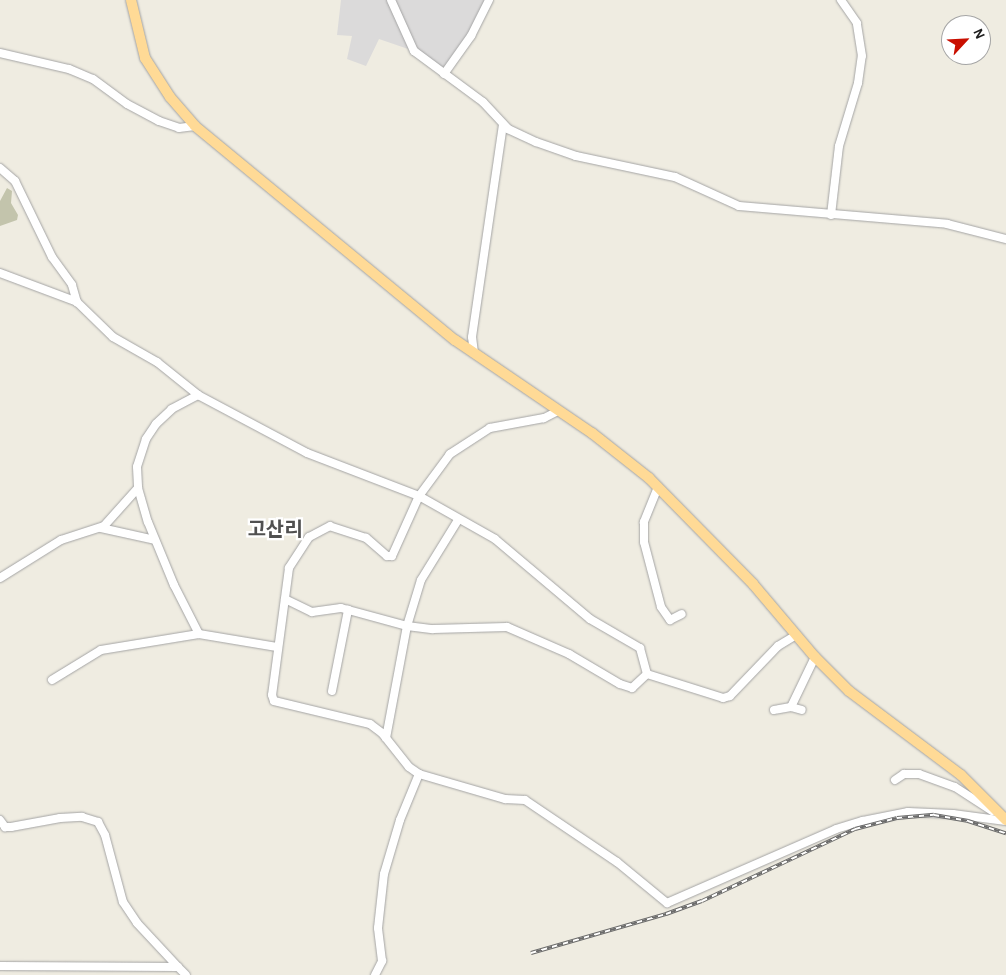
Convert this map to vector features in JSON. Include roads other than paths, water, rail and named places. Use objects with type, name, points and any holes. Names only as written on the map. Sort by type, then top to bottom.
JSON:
[{"type":"main road","points":[[131,0],[136,30],[145,58],[170,97],[195,126],[474,353],[592,433],[658,487],[752,584],[815,657],[865,704],[961,775],[1006,820]]},
{"type":"street","points":[[391,0],[411,48],[483,102],[514,134],[547,147],[585,159],[675,177],[739,206],[947,224],[1006,239]]},
{"type":"street","points":[[444,74],[471,36],[489,0]]},
{"type":"street","points":[[831,215],[838,146],[856,90],[862,56],[857,23],[841,0]]},
{"type":"street","points":[[0,54],[69,69],[92,79],[127,104],[160,121],[178,128],[195,126]]},
{"type":"street","points":[[474,353],[472,337],[503,124]]},
{"type":"street","points":[[0,168],[15,181],[52,257],[72,285],[77,302]]},
{"type":"street","points":[[0,273],[77,302],[113,337],[157,362],[198,395],[307,454],[419,496],[458,520],[495,539],[590,619],[640,648],[648,674]]},
{"type":"street","points":[[198,395],[167,413],[148,433],[137,467],[138,488],[155,540],[199,634]]},
{"type":"street","points":[[558,411],[544,418],[490,428],[473,436],[446,458],[419,496],[392,556],[388,556],[366,538],[330,526],[309,537],[289,568],[277,647],[272,695],[274,701],[370,724],[386,738],[409,768],[419,774],[506,799],[525,800],[617,862],[667,903],[836,829],[863,822],[908,812],[952,814],[1006,820]]},
{"type":"street","points":[[658,487],[644,522],[644,542],[661,607],[670,620],[682,614]]},
{"type":"street","points":[[0,578],[61,540],[101,528],[125,506],[138,488]]},
{"type":"street","points":[[386,738],[407,626],[423,573],[433,563],[458,520]]},
{"type":"street","points":[[101,528],[155,540]]},
{"type":"street","points":[[285,599],[312,612],[348,610],[407,626],[432,629],[506,627],[569,654],[620,684],[632,688],[648,674]]},
{"type":"street","points":[[332,691],[348,610]]},
{"type":"street","points":[[52,680],[101,650],[199,634],[277,647]]},
{"type":"street","points":[[648,674],[723,698],[735,694],[778,646],[796,635]]},
{"type":"street","points":[[790,707],[815,657]]},
{"type":"street","points":[[774,710],[790,707],[802,710]]},
{"type":"street","points":[[375,975],[382,961],[378,928],[384,874],[400,820],[419,774]]},
{"type":"street","points":[[895,780],[904,774],[920,774],[955,787],[1006,820]]},
{"type":"street","points":[[0,820],[11,827],[60,818],[82,818],[98,822],[105,835],[123,902],[137,923],[186,975]]},
{"type":"street","points":[[0,966],[178,967]]},
{"type":"railway","points":[[531,953],[666,914],[702,901],[855,829],[897,818],[934,815],[968,821],[1006,833]]},
{"type":"district","name":"고산리","points":[[275,530]]}]
